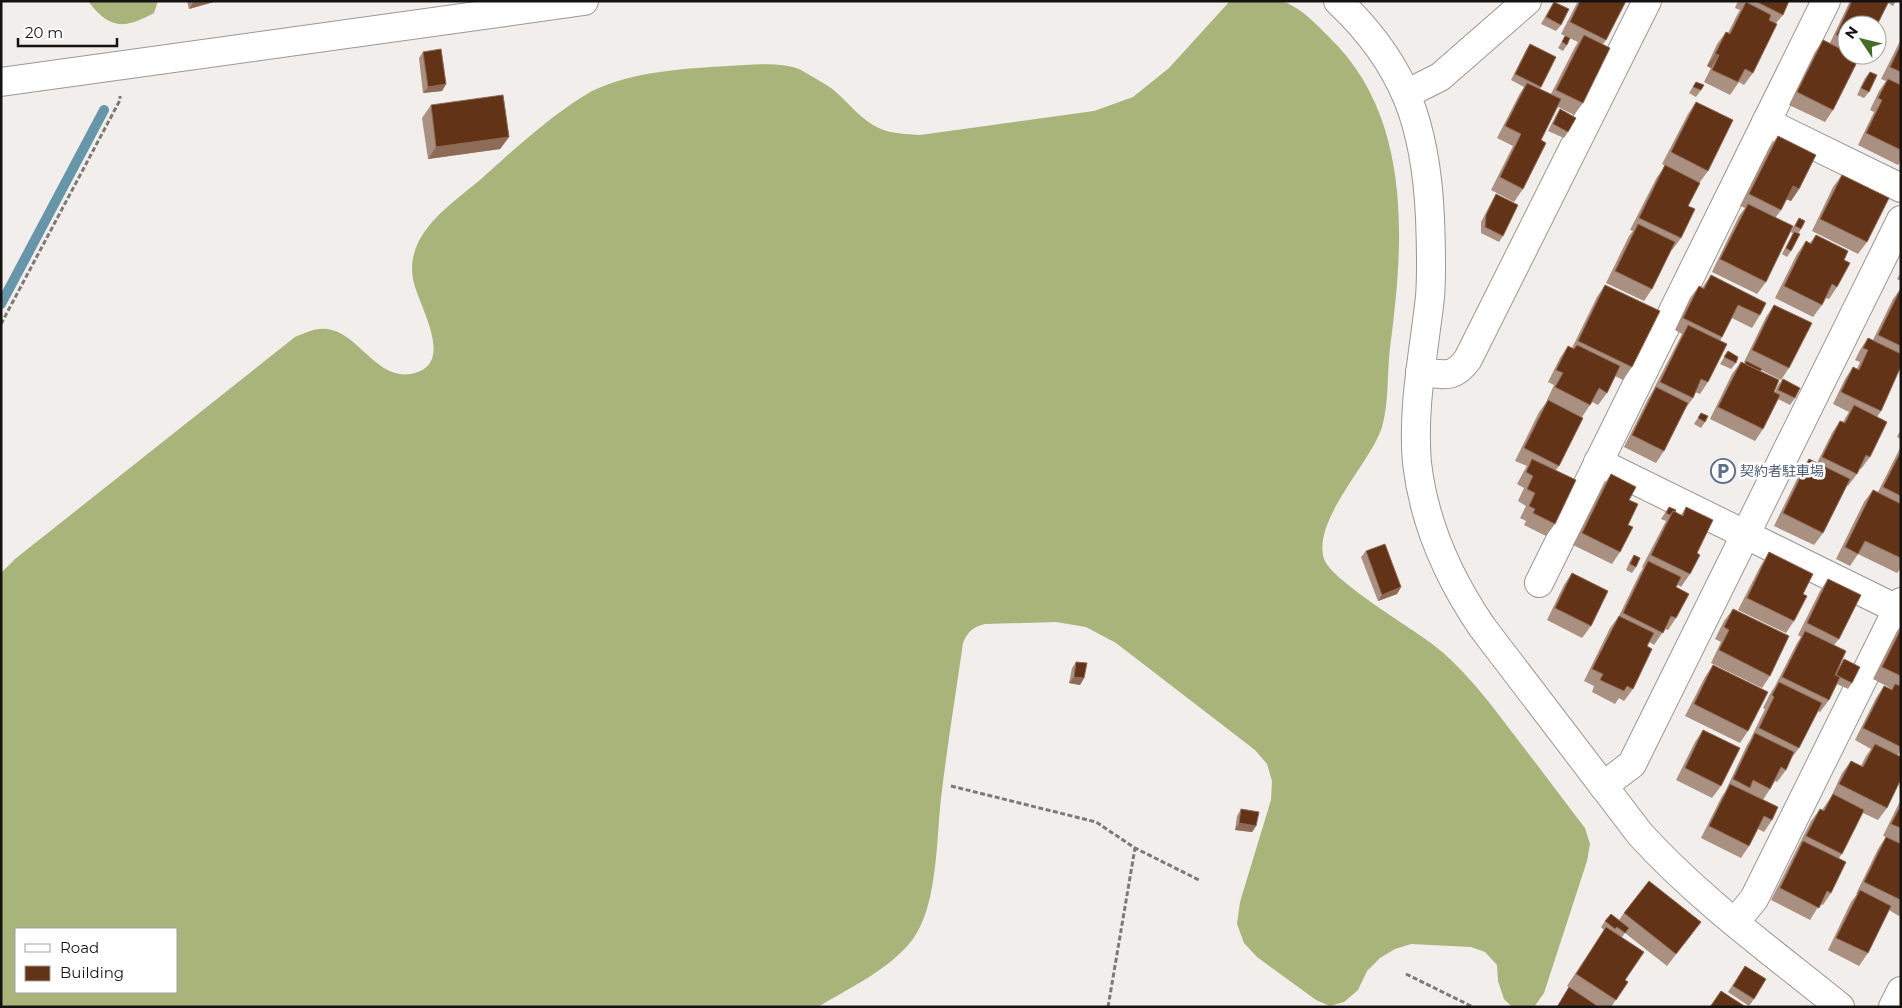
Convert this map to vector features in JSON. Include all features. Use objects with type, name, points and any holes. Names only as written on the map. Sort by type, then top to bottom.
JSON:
[{"type":"street","points":[[1,82],[584,1]]},
{"type":"street","points":[[1338,1],[1361,23],[1389,60],[1406,94],[1423,144],[1429,188],[1432,245],[1430,296],[1420,372],[1416,427],[1417,463],[1430,524],[1445,566],[1462,598],[1482,627],[1640,834],[1668,866],[1840,1007]]},
{"type":"street","points":[[1406,94],[1440,77],[1527,1]]},
{"type":"street","points":[[1420,372],[1449,375],[1461,370],[1468,359],[1647,1]]},
{"type":"street","points":[[1539,583],[1826,1]]},
{"type":"street","points":[[1766,122],[1901,188]]},
{"type":"street","points":[[1603,786],[1632,764],[1901,220]]},
{"type":"street","points":[[1598,462],[1899,608],[1754,899],[1735,922]]},
{"type":"street","points":[[1893,1007],[1901,991]]},
{"type":"path","points":[[1,324],[120,100],[116,66]]},
{"type":"path","points":[[951,786],[1096,822],[1136,848],[1199,880]]},
{"type":"path","points":[[1108,1007],[1136,848]]},
{"type":"path","points":[[1406,974],[1473,1007]]},
{"type":"green space","points":[[88,1],[158,1],[154,13],[134,22],[118,24],[103,17]]},
{"type":"green space","points":[[1230,1],[1260,1],[1287,3],[1304,13],[1328,36],[1356,68],[1376,104],[1389,142],[1396,183],[1399,224],[1398,266],[1386,408],[1382,427],[1376,442],[1344,492],[1326,527],[1323,544],[1324,559],[1330,568],[1355,591],[1431,643],[1466,675],[1496,711],[1585,828],[1590,844],[1587,861],[1544,993],[1534,1007],[1512,1007],[1504,999],[1498,981],[1497,965],[1485,952],[1471,947],[1411,944],[1395,949],[1380,958],[1367,971],[1358,990],[1344,1002],[1330,1006],[1316,1000],[1257,957],[1244,943],[1237,924],[1240,902],[1271,800],[1272,781],[1267,764],[1255,750],[1116,643],[1086,627],[1056,622],[985,624],[974,628],[967,635],[963,643],[947,753],[935,867],[928,907],[913,939],[893,960],[869,977],[818,1007],[1,1007],[1,573],[15,559],[295,337],[313,330],[332,330],[343,334],[382,367],[405,375],[418,372],[428,365],[433,355],[433,343],[431,330],[413,279],[412,263],[416,248],[423,234],[444,210],[547,122],[592,91],[625,79],[676,70],[765,64],[785,65],[801,70],[831,88],[867,121],[881,129],[895,133],[920,135],[1094,111],[1133,97],[1169,68]]},
{"type":"building","points":[[1580,1],[1626,1],[1606,40],[1570,22]]},
{"type":"building","points":[[1755,1],[1789,1],[1783,15]]},
{"type":"building","points":[[1852,1],[1889,1],[1882,15],[1845,15]]},
{"type":"building","points":[[1554,2],[1569,9],[1561,25],[1546,17]]},
{"type":"building","points":[[1746,2],[1771,15],[1769,20],[1777,24],[1753,73],[1745,69],[1738,82],[1712,70],[1719,55],[1715,54],[1726,32],[1730,34]]},
{"type":"building","points":[[1584,35],[1610,48],[1583,103],[1556,90]]},
{"type":"building","points":[[1565,36],[1570,38],[1567,45],[1562,42]]},
{"type":"building","points":[[1823,40],[1837,47],[1837,65],[1856,65],[1833,110],[1797,92]]},
{"type":"building","points":[[1530,44],[1556,57],[1541,87],[1515,74]]},
{"type":"building","points":[[1901,44],[1901,72],[1890,67]]},
{"type":"building","points":[[441,49],[446,84],[428,87],[423,52]]},
{"type":"building","points":[[1870,72],[1877,75],[1869,92],[1861,88]]},
{"type":"building","points":[[1888,79],[1901,85],[1901,150],[1866,133],[1882,100],[1878,98]]},
{"type":"building","points":[[1696,82],[1704,85],[1701,90],[1693,87]]},
{"type":"building","points":[[1527,83],[1561,99],[1541,140],[1546,143],[1523,189],[1500,177],[1521,134],[1505,126]]},
{"type":"building","points":[[503,95],[509,137],[436,147],[431,105]]},
{"type":"building","points":[[1696,102],[1733,120],[1708,171],[1671,152]]},
{"type":"building","points":[[1560,109],[1576,118],[1568,132],[1553,124]]},
{"type":"building","points":[[1778,136],[1816,155],[1799,189],[1793,186],[1781,210],[1749,194]]},
{"type":"building","points":[[1665,165],[1700,183],[1688,206],[1695,209],[1681,238],[1639,218]]},
{"type":"building","points":[[1842,175],[1889,198],[1867,242],[1820,219]]},
{"type":"building","points":[[1496,194],[1518,205],[1503,236],[1485,227],[1486,215]]},
{"type":"building","points":[[1748,204],[1793,226],[1766,282],[1720,259]]},
{"type":"building","points":[[1799,218],[1805,221],[1801,229],[1795,226]]},
{"type":"building","points":[[1638,224],[1675,242],[1652,289],[1615,271]]},
{"type":"building","points":[[1794,232],[1800,234],[1791,251],[1786,248]]},
{"type":"building","points":[[1816,235],[1848,251],[1844,260],[1850,263],[1837,287],[1832,284],[1822,305],[1784,286],[1806,241],[1811,244]]},
{"type":"building","points":[[1711,275],[1766,303],[1760,315],[1738,305],[1722,337],[1683,318],[1699,286],[1704,289]]},
{"type":"building","points":[[1605,285],[1660,311],[1632,367],[1578,341]]},
{"type":"building","points":[[1901,288],[1901,346],[1878,335]]},
{"type":"building","points":[[1774,305],[1812,323],[1789,368],[1752,350]]},
{"type":"building","points":[[1688,325],[1727,344],[1708,382],[1701,379],[1693,398],[1660,382]]},
{"type":"building","points":[[1868,338],[1901,354],[1901,366],[1881,411],[1841,392],[1853,367],[1859,370],[1868,350],[1863,348]]},
{"type":"building","points":[[1577,345],[1620,366],[1607,393],[1599,388],[1590,405],[1555,387],[1563,373],[1556,370],[1568,346],[1574,349]]},
{"type":"building","points":[[1728,351],[1738,357],[1736,363],[1724,357]]},
{"type":"building","points":[[1746,361],[1762,369],[1760,371],[1745,364]]},
{"type":"building","points":[[1741,362],[1779,380],[1774,392],[1780,395],[1763,429],[1718,407]]},
{"type":"building","points":[[1783,379],[1800,388],[1795,398],[1778,390]]},
{"type":"building","points":[[1656,387],[1688,403],[1664,451],[1632,435]]},
{"type":"building","points":[[1548,400],[1583,418],[1559,466],[1524,448]]},
{"type":"building","points":[[1854,405],[1887,422],[1870,457],[1866,455],[1857,474],[1822,457],[1840,421],[1845,423]]},
{"type":"building","points":[[1701,413],[1708,416],[1705,422],[1698,418]]},
{"type":"building","points":[[1901,451],[1901,496],[1883,487]]},
{"type":"building","points":[[1532,459],[1576,480],[1555,524],[1533,513],[1535,509],[1529,506],[1535,493],[1527,489],[1533,476],[1526,472]]},
{"type":"building","points":[[1809,459],[1850,479],[1823,533],[1783,513]]},
{"type":"building","points":[[1611,474],[1636,487],[1629,500],[1638,504],[1628,525],[1633,527],[1620,552],[1582,533]]},
{"type":"building","points":[[1873,490],[1901,504],[1901,558],[1865,541],[1858,554],[1845,547]]},
{"type":"building","points":[[1669,507],[1676,510],[1670,515],[1666,513]]},
{"type":"building","points":[[1686,507],[1713,520],[1697,553],[1700,555],[1690,574],[1651,555],[1673,511],[1683,516]]},
{"type":"building","points":[[1385,544],[1401,587],[1382,595],[1366,551]]},
{"type":"building","points":[[1769,552],[1813,574],[1803,594],[1807,596],[1794,621],[1747,598]]},
{"type":"building","points":[[1634,555],[1640,558],[1636,567],[1630,564]]},
{"type":"building","points":[[1648,561],[1681,577],[1676,587],[1689,594],[1676,618],[1671,616],[1663,633],[1623,613]]},
{"type":"building","points":[[1572,573],[1608,591],[1591,626],[1555,608]]},
{"type":"building","points":[[1828,579],[1861,595],[1839,639],[1807,623]]},
{"type":"building","points":[[1733,609],[1789,636],[1770,676],[1719,650],[1729,630],[1724,627]]},
{"type":"building","points":[[1619,616],[1654,633],[1647,646],[1652,649],[1633,689],[1627,686],[1624,691],[1600,680],[1603,674],[1592,669]]},
{"type":"building","points":[[1901,629],[1901,676],[1882,667]]},
{"type":"building","points":[[1805,631],[1846,651],[1835,675],[1840,677],[1829,700],[1782,677]]},
{"type":"building","points":[[1844,659],[1860,667],[1852,683],[1836,675]]},
{"type":"building","points":[[1076,662],[1087,663],[1084,678],[1074,677]]},
{"type":"building","points":[[1713,665],[1768,692],[1748,731],[1694,704]]},
{"type":"building","points":[[1779,682],[1822,703],[1799,748],[1759,728]]},
{"type":"building","points":[[1895,684],[1901,686],[1901,747],[1863,728],[1884,686],[1892,690]]},
{"type":"building","points":[[1703,730],[1740,748],[1721,786],[1685,768]]},
{"type":"building","points":[[1755,733],[1794,752],[1786,770],[1781,767],[1770,789],[1753,780],[1750,788],[1733,779]]},
{"type":"building","points":[[1875,744],[1901,757],[1901,779],[1887,808],[1839,784],[1851,761],[1863,767]]},
{"type":"building","points":[[1730,784],[1778,807],[1772,820],[1764,816],[1749,846],[1709,826]]},
{"type":"building","points":[[1833,794],[1864,810],[1842,854],[1806,836],[1820,809],[1824,811]]},
{"type":"building","points":[[1901,805],[1901,828],[1891,824]]},
{"type":"building","points":[[1241,809],[1259,812],[1256,826],[1239,823]]},
{"type":"building","points":[[1886,837],[1901,844],[1901,900],[1864,882]]},
{"type":"building","points":[[1803,841],[1846,862],[1831,893],[1827,891],[1819,908],[1780,888]]},
{"type":"building","points":[[1649,881],[1701,922],[1676,954],[1624,913]]},
{"type":"building","points":[[1860,890],[1891,906],[1868,953],[1836,938]]},
{"type":"building","points":[[1611,914],[1629,928],[1625,933],[1617,927],[1615,929],[1605,921]]},
{"type":"building","points":[[1606,927],[1644,952],[1625,980],[1628,982],[1616,1000],[1576,974]]},
{"type":"building","points":[[1745,966],[1766,979],[1754,999],[1733,986]]},
{"type":"building","points":[[1569,987],[1599,1007],[1557,1007]]},
{"type":"building","points":[[1721,991],[1746,1007],[1710,1007]]},
{"type":"waterway","points":[[1,304],[104,110]]},
{"type":"place","name":"契約者駐車場","points":[[1723,471]]}]
